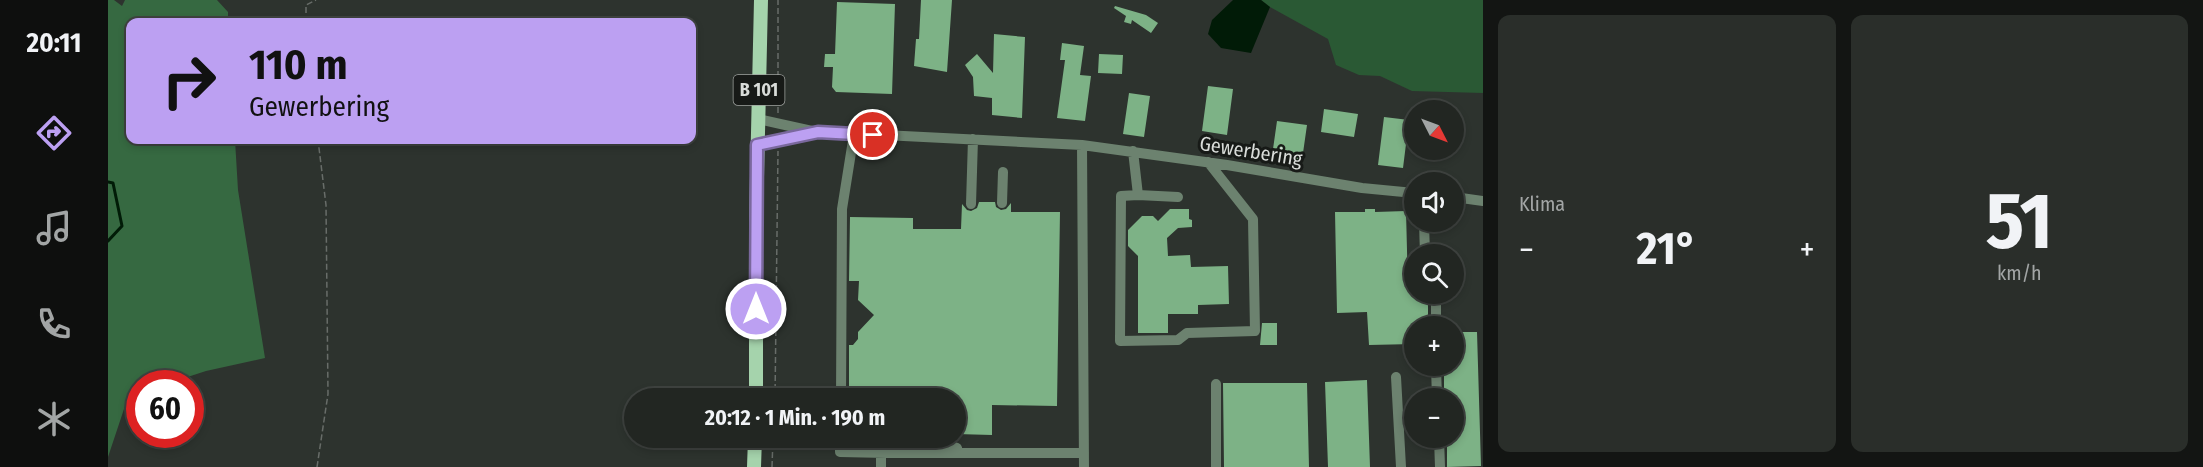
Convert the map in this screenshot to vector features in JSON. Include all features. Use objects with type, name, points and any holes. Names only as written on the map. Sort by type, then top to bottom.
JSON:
[{"type":"main road","name":"B 101","points":[[756,388],[757,145],[761,0]]},
{"type":"main road","points":[[754,467],[755,448]]},
{"type":"street","name":"Gewerbering","points":[[758,119],[818,132],[1082,145],[1208,162],[1362,188],[1404,192]]},
{"type":"street","name":"Gewerbering","points":[[757,145],[818,132]]},
{"type":"street","points":[[841,388],[842,209],[849,177],[854,134]]},
{"type":"street","points":[[971,204],[973,138]]},
{"type":"street","points":[[1082,145],[1084,467]]},
{"type":"street","points":[[1133,151],[1138,195]]},
{"type":"street","points":[[1179,197],[1121,196],[1119,341],[1178,340],[1187,333],[1255,331],[1253,219],[1208,162]]},
{"type":"street","points":[[1002,202],[1003,172]]},
{"type":"street","points":[[1464,198],[1483,201]]},
{"type":"street","points":[[1396,377],[1401,467]]},
{"type":"street","points":[[1216,384],[1216,467]]},
{"type":"street","points":[[840,448],[840,452],[881,453],[1084,453]]},
{"type":"street","points":[[957,448],[958,453]]},
{"type":"street","points":[[1439,448],[1440,467]]},
{"type":"street","points":[[881,453],[881,467]]},
{"type":"path","points":[[306,18],[306,5],[316,0]]},
{"type":"path","points":[[778,0],[778,123]]},
{"type":"path","points":[[775,388],[778,139]]},
{"type":"path","points":[[317,467],[328,394],[326,205],[318,144]]},
{"type":"path","points":[[772,467],[773,448]]},
{"type":"green space","points":[[108,0],[114,0],[122,6],[125,0],[217,0],[228,12],[228,18],[126,18],[126,144],[235,144],[238,190],[265,358],[204,372],[126,370],[126,403],[108,457]]},
{"type":"green space","points":[[1261,0],[1483,0],[1483,93],[1412,91],[1380,76],[1359,75],[1336,65],[1328,39]]},
{"type":"shaded area","points":[[1233,0],[1261,0],[1270,7],[1251,53],[1221,48],[1208,34],[1212,20]]},
{"type":"building","points":[[921,0],[952,0],[947,72],[914,66],[916,39],[919,39]]},
{"type":"building","points":[[837,2],[895,4],[892,94],[836,92],[832,87],[833,67],[824,67],[825,54],[835,54]]},
{"type":"building","points":[[1115,6],[1146,15],[1158,23],[1151,33],[1132,20],[1131,24],[1124,22],[1126,16],[1114,8]]},
{"type":"building","points":[[994,34],[1025,37],[1022,118],[992,115],[992,98],[974,96],[973,77],[965,65],[977,54],[993,73]]},
{"type":"building","points":[[1062,43],[1084,46],[1080,75],[1091,76],[1085,121],[1057,118],[1065,60],[1060,60]]},
{"type":"building","points":[[1099,54],[1123,55],[1122,74],[1098,73]]},
{"type":"building","points":[[1208,86],[1233,89],[1227,135],[1202,131]]},
{"type":"building","points":[[1129,93],[1150,96],[1144,137],[1123,134]]},
{"type":"building","points":[[1324,109],[1358,114],[1354,137],[1321,132]]},
{"type":"building","points":[[1384,117],[1404,119],[1403,168],[1378,165]]},
{"type":"building","points":[[1277,121],[1307,125],[1302,160],[1272,156]]},
{"type":"building","points":[[979,202],[995,202],[996,207],[1001,210],[1006,209],[1011,203],[1011,212],[1060,212],[1057,406],[992,405],[992,435],[966,434],[966,388],[849,388],[849,345],[853,345],[858,339],[858,332],[874,315],[858,300],[859,281],[849,281],[850,217],[913,218],[913,229],[961,229],[962,204],[967,210],[977,208]]},
{"type":"building","points":[[1170,209],[1189,209],[1192,227],[1178,228],[1167,238],[1168,256],[1190,255],[1191,267],[1228,266],[1229,304],[1198,305],[1198,314],[1168,314],[1168,333],[1138,333],[1138,256],[1128,246],[1128,230],[1142,216],[1153,216],[1158,221]]},
{"type":"building","points":[[1365,209],[1375,209],[1375,212],[1404,211],[1404,232],[1407,232],[1407,244],[1404,244],[1404,304],[1428,304],[1428,316],[1404,316],[1404,344],[1369,345],[1367,312],[1337,313],[1335,212],[1365,212]]},
{"type":"building","points":[[1262,323],[1277,323],[1277,345],[1260,345]]},
{"type":"building","points":[[1464,332],[1477,332],[1481,466],[1447,467],[1447,448],[1464,448],[1464,388],[1444,388],[1444,376],[1464,376]]},
{"type":"building","points":[[1367,380],[1370,467],[1328,467],[1325,382]]},
{"type":"building","points":[[1223,383],[1307,383],[1309,467],[1224,467]]},
{"type":"waterway","points":[[108,182],[113,183],[122,226],[108,241]]},
{"type":"route","points":[[756,309],[757,145],[818,132],[873,135]]}]
